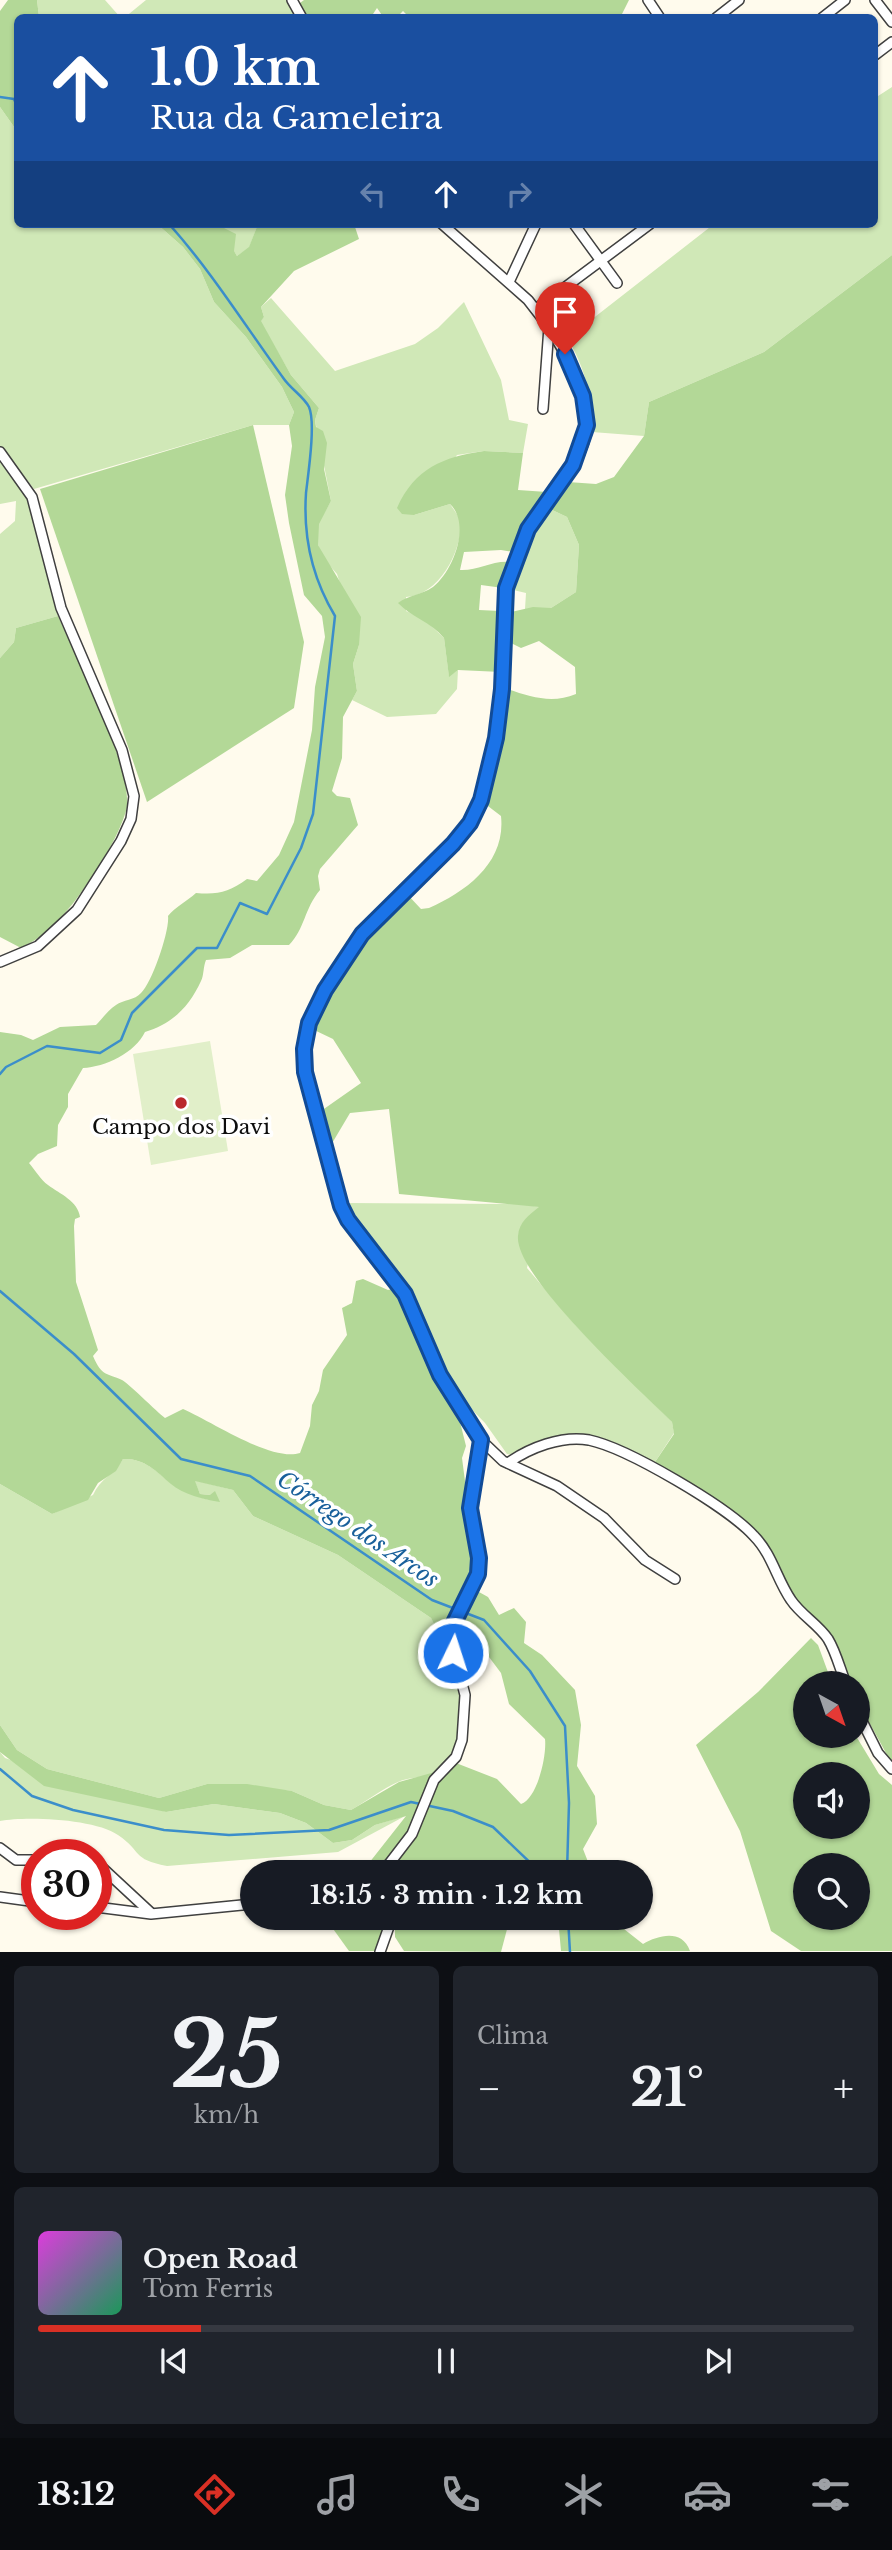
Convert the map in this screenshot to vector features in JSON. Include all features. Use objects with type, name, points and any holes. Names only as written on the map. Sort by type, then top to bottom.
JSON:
[{"type":"street","points":[[721,14],[739,0]]},
{"type":"street","points":[[827,14],[845,0]]},
{"type":"street","points":[[875,0],[892,22]]},
{"type":"street","points":[[878,53],[892,42]]},
{"type":"street","points":[[447,228],[509,282],[536,309],[549,327],[575,374],[583,396],[587,425],[573,465],[528,529],[506,588],[502,689],[496,738],[481,800],[470,823],[453,844],[355,944],[325,990],[309,1023],[304,1049],[305,1072],[341,1206],[348,1220],[405,1294],[440,1375],[481,1440],[496,1456],[557,1486],[604,1518],[645,1560],[675,1579]]},
{"type":"street","points":[[509,282],[534,228]]},
{"type":"street","points":[[532,234],[539,228]]},
{"type":"street","points":[[577,228],[617,283]]},
{"type":"street","points":[[536,309],[645,228]]},
{"type":"street","points":[[543,409],[549,327]]},
{"type":"street","points":[[0,452],[32,497],[61,608],[122,750],[134,796],[131,819],[121,841],[77,910],[37,946],[0,962]]},
{"type":"street","points":[[508,1463],[539,1447],[572,1439],[589,1440],[641,1462],[724,1512],[755,1536],[768,1554],[792,1602],[827,1639],[841,1671]]},
{"type":"street","points":[[395,1860],[412,1834],[434,1780],[460,1750],[465,1695],[451,1642],[451,1629],[479,1566],[470,1508],[481,1440]]},
{"type":"street","points":[[870,1737],[878,1753],[892,1769]]},
{"type":"street","points":[[0,1848],[16,1860],[21,1860]]},
{"type":"street","points":[[112,1877],[151,1914]]},
{"type":"street","points":[[0,1897],[21,1900]]},
{"type":"street","points":[[112,1910],[151,1914],[240,1905]]},
{"type":"street","points":[[380,1951],[388,1930]]},
{"type":"green space","points":[[8,0],[37,0],[39,14],[14,14],[14,127],[0,107],[0,11]]},
{"type":"green space","points":[[37,0],[105,0],[117,14],[39,14]]},
{"type":"green space","points":[[146,0],[288,0],[295,14],[129,14]]},
{"type":"green space","points":[[304,0],[629,0],[622,14],[406,14],[403,11],[400,14],[381,14],[377,8],[373,14],[306,14],[300,3]]},
{"type":"green space","points":[[892,87],[892,255],[764,352],[649,402],[644,436],[592,432],[585,378],[576,353],[561,329],[582,327],[709,228],[878,228],[878,96]]},
{"type":"green space","points":[[0,107],[14,127],[14,228],[162,228],[183,247],[200,269],[214,302],[246,337],[282,387],[294,412],[289,425],[253,425],[34,489],[0,446]]},
{"type":"green space","points":[[162,228],[224,228],[236,234],[234,251],[237,256],[249,247],[256,228],[355,228],[359,239],[294,271],[261,307],[264,317],[261,321],[291,375],[319,408],[315,420],[316,427],[323,431],[327,443],[324,469],[331,501],[319,524],[318,545],[361,617],[359,645],[353,664],[357,691],[343,717],[342,758],[332,791],[337,796],[350,798],[358,825],[320,869],[320,890],[289,945],[252,945],[230,958],[206,960],[202,979],[179,1013],[155,1029],[145,1032],[134,1046],[118,1058],[83,1068],[68,1094],[68,1107],[58,1125],[57,1146],[38,1154],[29,1163],[45,1183],[68,1198],[79,1211],[80,1217],[75,1219],[74,1226],[76,1282],[98,1350],[93,1356],[96,1363],[105,1373],[125,1382],[165,1418],[183,1409],[273,1452],[300,1453],[310,1426],[312,1405],[319,1391],[323,1370],[347,1335],[342,1308],[352,1303],[356,1281],[363,1279],[388,1290],[395,1288],[403,1297],[435,1375],[460,1422],[466,1446],[462,1458],[475,1558],[472,1578],[465,1593],[438,1631],[431,1618],[338,1555],[253,1516],[233,1490],[195,1481],[200,1494],[210,1495],[215,1491],[220,1502],[201,1498],[176,1488],[143,1463],[123,1459],[116,1471],[98,1483],[88,1500],[52,1514],[0,1484],[0,1032],[33,1040],[60,1027],[96,1025],[113,1007],[141,993],[155,968],[168,916],[174,910],[196,893],[217,893],[229,890],[247,879],[257,881],[279,855],[294,822],[312,730],[315,687],[325,637],[322,616],[304,595],[285,495],[292,446],[289,425],[294,412],[282,387],[246,337],[214,302],[200,269],[183,247]]},
{"type":"green space","points":[[219,228],[256,228],[249,248],[237,256]]},
{"type":"green space","points":[[892,255],[892,1764],[870,1724],[870,1671],[846,1671],[840,1657],[799,1607],[758,1536],[653,1465],[674,1434],[672,1422],[582,1332],[536,1278],[522,1254],[518,1236],[522,1223],[539,1207],[399,1194],[389,1109],[350,1113],[331,1145],[321,1111],[361,1083],[333,1039],[310,1028],[352,956],[406,893],[421,909],[429,908],[470,884],[490,861],[501,832],[501,816],[484,803],[507,689],[550,699],[576,694],[575,667],[539,641],[521,648],[507,641],[507,613],[533,607],[551,608],[576,592],[579,545],[567,517],[548,508],[568,482],[596,484],[614,477],[644,436],[649,402],[764,352]]},
{"type":"green space","points":[[271,298],[335,371],[415,344],[438,328],[464,302],[501,380],[509,420],[528,424],[523,453],[484,451],[457,455],[414,515],[450,504],[461,520],[458,545],[447,569],[429,588],[406,597],[406,611],[425,620],[444,638],[449,676],[458,670],[457,689],[436,714],[387,717],[352,700],[357,691],[353,664],[359,645],[337,574],[323,558],[318,545],[318,524],[331,501],[315,420],[319,408],[291,375],[260,321],[264,317],[261,307]]},
{"type":"green space","points":[[253,425],[304,642],[294,708],[147,802],[40,489]]},
{"type":"green space","points":[[484,451],[523,453],[518,490],[547,492],[514,552],[464,552],[460,570],[511,562],[503,588],[481,585],[479,610],[500,611],[501,672],[458,670],[449,677],[444,638],[398,603],[433,587],[447,570],[453,559],[459,535],[456,513],[450,504],[414,515],[402,514],[397,508],[412,483],[432,467],[456,457]]},
{"type":"green space","points":[[0,459],[28,495],[58,616],[16,628],[14,642],[0,658],[0,534],[15,521],[16,501],[0,504]]},
{"type":"green space","points":[[548,508],[567,517],[579,545],[576,592],[551,608],[525,609],[526,593],[509,589],[521,555]]},
{"type":"green space","points":[[58,616],[113,743],[127,793],[126,811],[110,847],[75,901],[51,928],[21,948],[0,937],[0,658],[14,642],[16,628]]},
{"type":"green space","name":"Campo dos Davi","points":[[210,1041],[228,1151],[151,1165],[133,1054]]},
{"type":"green space","points":[[344,1203],[520,1204],[540,1207],[527,1268],[576,1326],[672,1422],[674,1433],[653,1465],[592,1438],[538,1445],[512,1455],[507,1454],[485,1423],[450,1387],[408,1293],[351,1221]]},
{"type":"green space","points":[[123,1459],[144,1463],[180,1489],[209,1500],[210,1495],[200,1494],[194,1480],[233,1490],[253,1516],[338,1555],[431,1618],[439,1630],[453,1612],[450,1621],[460,1681],[462,1725],[457,1745],[448,1761],[434,1773],[402,1780],[351,1810],[324,1805],[292,1791],[207,1784],[159,1798],[47,1769],[17,1750],[0,1725],[0,1484],[52,1514],[93,1495]]},
{"type":"green space","points":[[479,1592],[488,1597],[499,1615],[514,1608],[526,1622],[524,1643],[542,1655],[575,1690],[581,1725],[577,1766],[595,1796],[597,1824],[583,1849],[587,1860],[393,1860],[440,1775],[456,1763],[497,1779],[521,1804],[532,1794],[540,1776],[545,1739],[509,1704],[501,1673],[480,1645],[465,1637],[458,1619],[471,1595]]},
{"type":"green space","points":[[811,1638],[818,1645],[828,1671],[793,1671],[793,1748],[863,1748],[879,1774],[892,1785],[892,1951],[801,1951],[771,1931],[740,1831],[696,1745],[758,1692]]},
{"type":"green space","points":[[0,1725],[17,1750],[47,1769],[159,1798],[207,1784],[247,1784],[292,1791],[324,1805],[351,1810],[399,1782],[435,1772],[403,1839],[387,1860],[371,1860],[406,1816],[375,1825],[352,1840],[333,1843],[306,1823],[280,1813],[214,1804],[166,1812],[44,1786],[0,1752]]},
{"type":"green space","points":[[0,1752],[5,1758],[166,1812],[214,1804],[280,1813],[306,1823],[333,1843],[352,1840],[375,1825],[407,1815],[338,1852],[167,1866],[142,1858],[118,1835],[94,1825],[43,1819],[0,1821]]},
{"type":"green space","points":[[334,1930],[384,1930],[377,1951],[349,1951]]},
{"type":"green space","points":[[395,1930],[507,1930],[501,1952],[404,1951],[395,1937]]},
{"type":"green space","points":[[559,1930],[625,1930],[643,1944],[670,1936],[682,1939],[690,1951],[561,1951]]},
{"type":"waterway","name":"Córrego dos Arcos","points":[[0,97],[14,99]]},
{"type":"waterway","name":"Córrego dos Arcos","points":[[0,1074],[6,1067],[47,1046],[100,1053],[121,1040],[132,1013],[197,948],[217,948],[240,903],[267,914],[301,848],[313,814],[335,616],[315,572],[306,525],[311,415],[307,403],[284,379],[214,280],[173,228]]},
{"type":"waterway","name":"Córrego dos Arcos","points":[[0,1291],[74,1354],[181,1459],[250,1476],[432,1600],[484,1620],[530,1671],[565,1726],[569,1803],[567,1860]]},
{"type":"waterway","points":[[0,1769],[32,1796],[73,1810],[164,1830],[229,1835],[329,1830],[411,1802],[453,1811],[493,1827],[527,1860]]},
{"type":"waterway","name":"Córrego dos Arcos","points":[[569,1930],[570,1952]]},
{"type":"place","name":"Campo dos Davi","points":[[181,1103]]},
{"type":"route","points":[[453,1653],[451,1629],[478,1574],[479,1558],[470,1508],[482,1451],[481,1440],[440,1375],[405,1294],[348,1220],[341,1206],[305,1072],[304,1049],[309,1023],[325,990],[362,934],[453,844],[470,823],[481,800],[496,738],[502,689],[506,588],[528,529],[573,465],[583,444],[587,425],[583,396],[565,354]]}]
